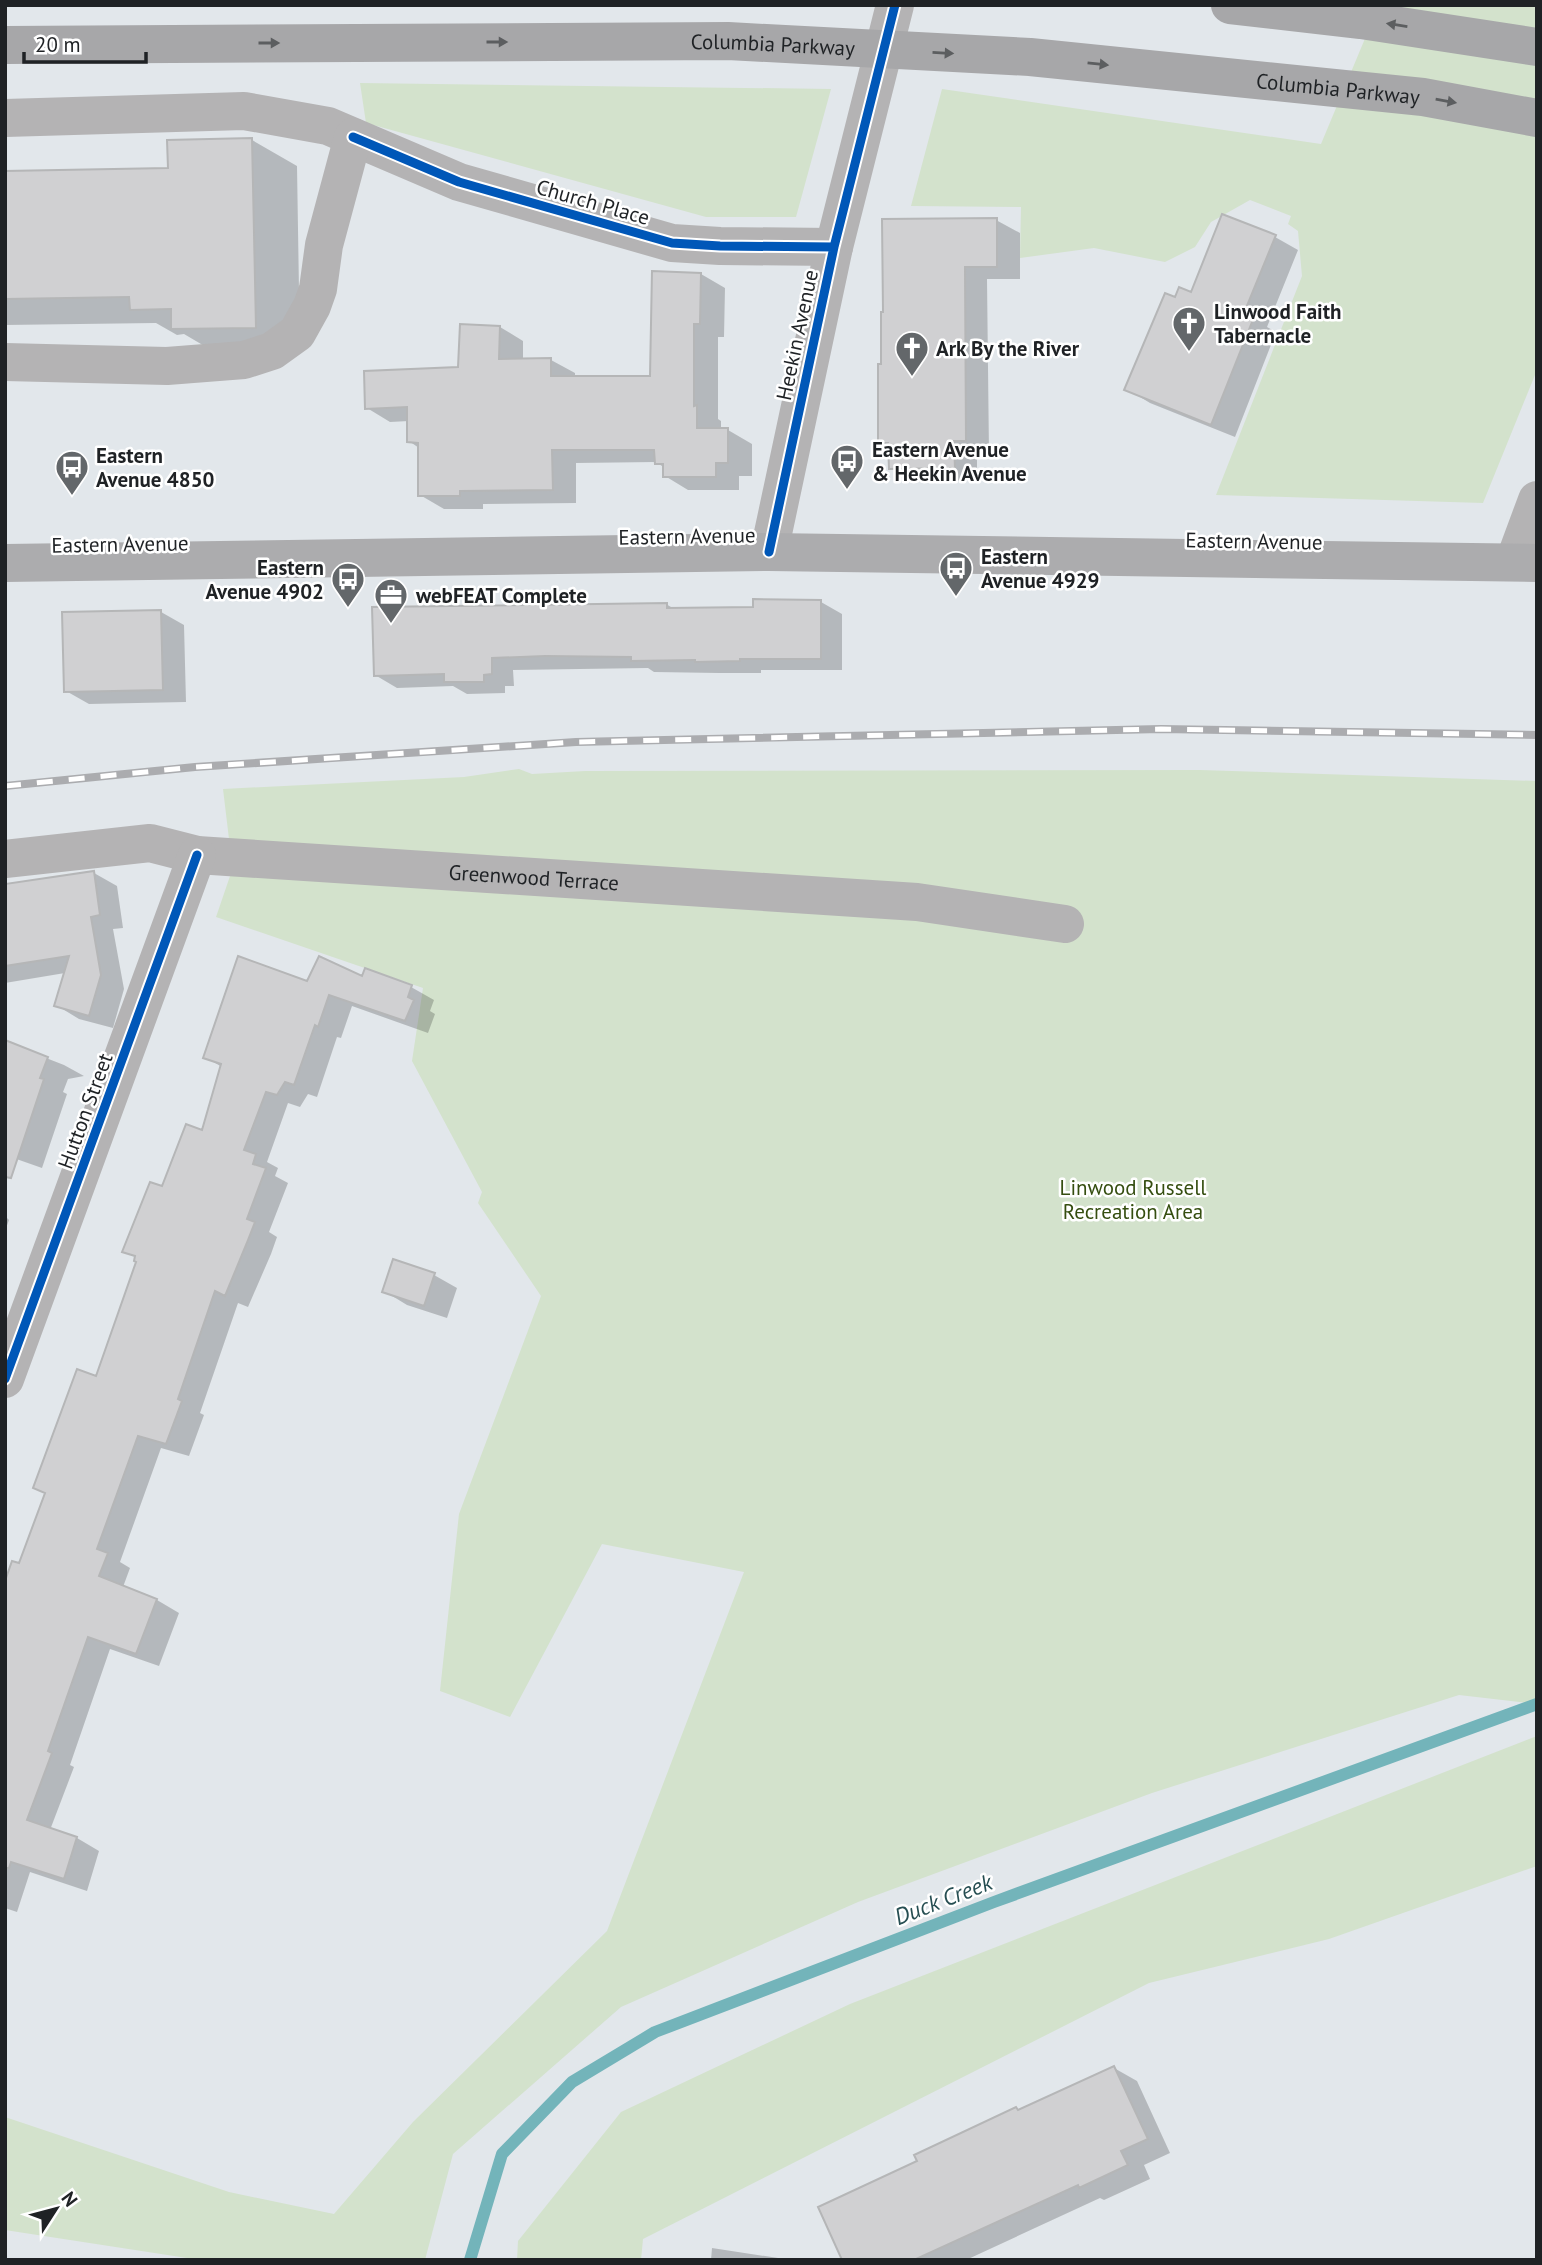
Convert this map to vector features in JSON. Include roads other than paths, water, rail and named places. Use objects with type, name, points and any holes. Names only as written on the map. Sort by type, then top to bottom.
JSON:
[{"type":"highway","points":[[1230,5],[1361,20],[1537,47]]},
{"type":"highway","name":"Columbia Parkway","points":[[5,45],[728,41],[1030,57],[1423,97],[1537,118]]},
{"type":"main road","name":"Eastern Avenue","points":[[5,564],[769,552],[1525,563]]},
{"type":"street","name":"Heekin Avenue","points":[[769,552],[834,247],[895,5]]},
{"type":"street","name":"Church Place","points":[[5,118],[244,111],[328,126],[459,182],[673,243],[834,247]]},
{"type":"street","points":[[5,362],[167,366],[244,360],[272,351],[297,333],[312,306],[318,289],[324,245],[353,136]]},
{"type":"street","points":[[1525,563],[1537,500]]},
{"type":"street","name":"Greenwood Terrace","points":[[5,859],[150,843],[197,855],[917,902],[1065,924]]},
{"type":"street","name":"Hutton Street","points":[[6,1372],[197,855]]},
{"type":"waterway","name":"Duck Creek","points":[[470,2260],[502,2154],[572,2082],[655,2032],[994,1902],[1537,1704]]},
{"type":"railway","points":[[5,786],[195,767],[576,742],[1161,729],[1537,735]]},
{"type":"place","name":"Linwood Faith Tabernacle","points":[[1189,353]]},
{"type":"place","name":"Ark By the River","points":[[912,378]]},
{"type":"place","name":"Eastern Avenue & Heekin Avenue","points":[[847,491]]},
{"type":"place","name":"Eastern Avenue 4850","points":[[72,497]]},
{"type":"place","name":"Eastern Avenue 4929","points":[[956,598]]},
{"type":"place","name":"Eastern Avenue 4902","points":[[348,609]]},
{"type":"place","name":"webFEAT Complete","points":[[391,625]]},
{"type":"park label","name":"Linwood Russell Recreation Area","points":[[1133,1199]]}]
